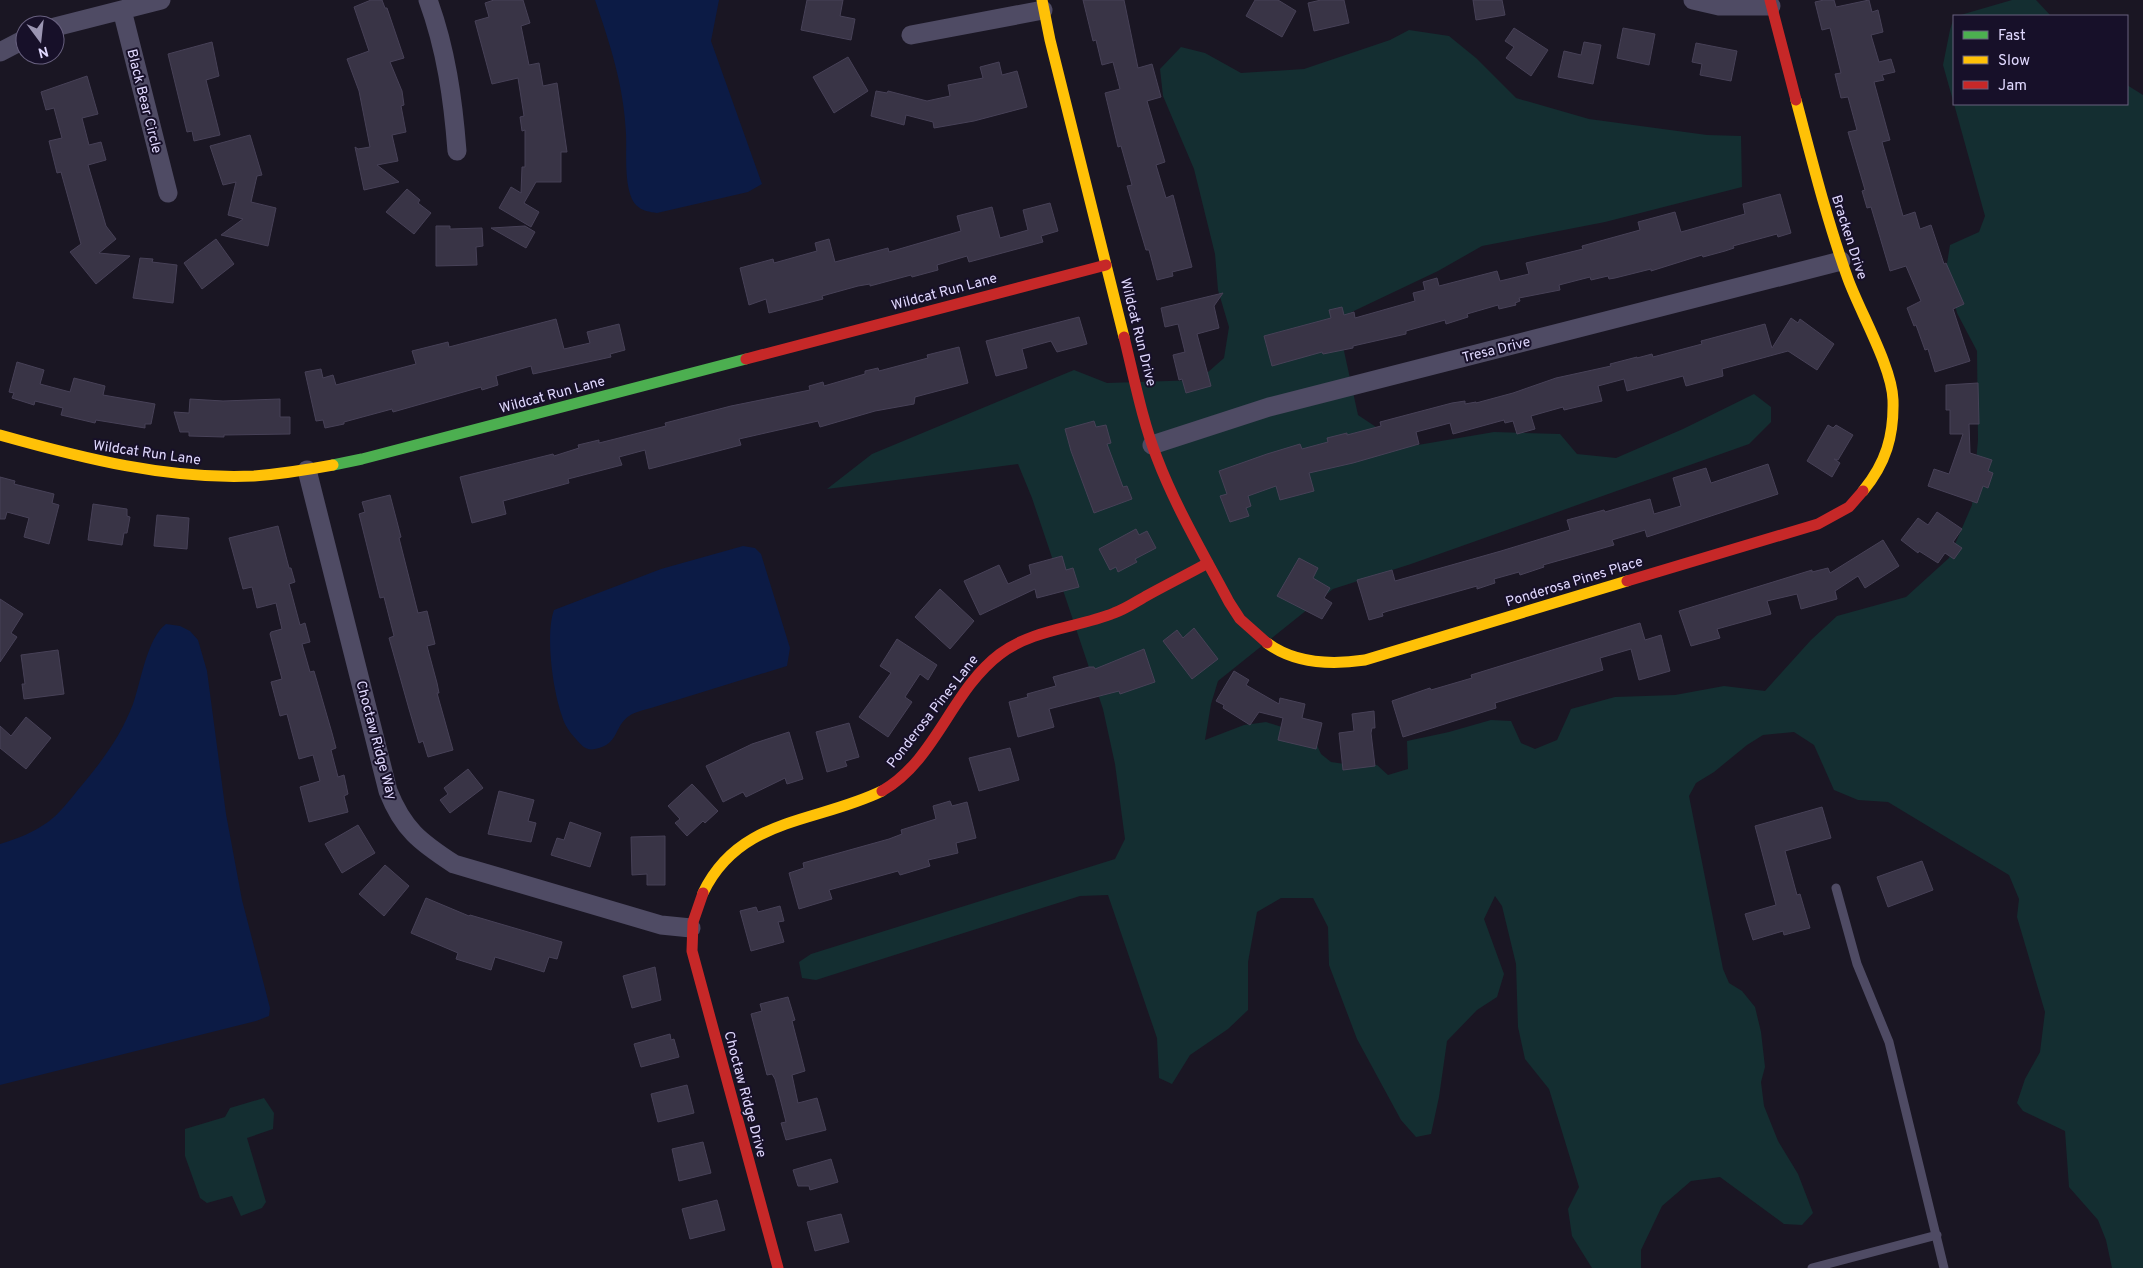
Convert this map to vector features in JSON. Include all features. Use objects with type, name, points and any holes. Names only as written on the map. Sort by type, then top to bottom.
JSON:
[{"type":"street","points":[[65,24],[161,0]]},
{"type":"street","points":[[428,0],[447,68],[453,101],[457,151]]},
{"type":"street","points":[[1693,0],[1719,6],[1771,3]]},
{"type":"street","name":"Bracken Drive","points":[[1771,3],[1828,223],[1841,261],[1886,370],[1892,393],[1894,414],[1892,434],[1886,453],[1874,477]]},
{"type":"street","points":[[912,35],[1043,5]]},
{"type":"street","name":"Wildcat Run Drive","points":[[1043,5],[1152,445],[1171,493],[1233,609],[1255,635],[1268,644]]},
{"type":"street","name":"Black Bear Circle","points":[[122,10],[168,193]]},
{"type":"street","points":[[0,52],[15,44]]},
{"type":"street","name":"Tresa Drive","points":[[1152,445],[1269,407],[1841,261]]},
{"type":"street","name":"Wildcat Run Lane","points":[[0,435],[76,457],[131,468],[180,474],[238,476],[308,470],[362,459],[1106,265]]},
{"type":"street","name":"Choctaw Ridge Way","points":[[308,470],[388,790],[396,811],[411,832],[454,864],[661,925],[691,928]]},
{"type":"street","name":"Ponderosa Pines Place","points":[[1268,644],[1290,656],[1314,663],[1365,660],[1818,524],[1848,507],[1874,477]]},
{"type":"street","name":"Ponderosa Pines Lane","points":[[691,928],[705,887],[717,867],[740,845],[769,828],[870,797],[893,784],[916,761],[982,669],[1002,652],[1029,638],[1114,613],[1208,563]]},
{"type":"street","name":"Choctaw Ridge Drive","points":[[691,928],[692,951],[778,1268]]},
{"type":"lane","points":[[1836,888],[1857,964],[1889,1042],[1944,1268]]},
{"type":"lane","points":[[1812,1268],[1937,1235]]},
{"type":"green space","points":[[2012,0],[2036,0],[2050,15],[1960,15]]},
{"type":"green space","points":[[1953,20],[1953,100],[1943,65]]},
{"type":"green space","points":[[1409,30],[1449,36],[1476,58],[1516,98],[1589,119],[1707,135],[1741,136],[1742,187],[1605,222],[1482,246],[1438,271],[1337,319],[1358,415],[1406,447],[1494,432],[1560,434],[1577,454],[1616,458],[1683,429],[1754,394],[1771,407],[1771,422],[1749,444],[1411,564],[1333,589],[1218,681],[1211,704],[1205,740],[1244,725],[1266,722],[1298,732],[1315,741],[1321,754],[1331,762],[1359,766],[1377,765],[1388,775],[1408,769],[1407,741],[1491,720],[1511,721],[1521,743],[1535,749],[1557,740],[1571,709],[1615,697],[1675,695],[1724,686],[1765,691],[1811,640],[1837,616],[1906,597],[1949,558],[1972,505],[1978,440],[1977,351],[1957,313],[1946,270],[1950,245],[1979,232],[1985,216],[1954,105],[2128,105],[2128,86],[2143,95],[2143,1268],[2112,1268],[2106,1240],[2098,1220],[2069,1187],[2065,1131],[2023,1111],[2017,1103],[2025,1079],[2040,1052],[2045,1012],[2017,917],[2019,899],[2009,875],[1888,802],[1858,800],[1834,790],[1814,745],[1794,732],[1763,735],[1747,745],[1714,772],[1696,783],[1689,796],[1723,969],[1729,983],[1742,991],[1755,1007],[1761,1032],[1765,1067],[1761,1082],[1764,1106],[1778,1141],[1798,1174],[1813,1213],[1802,1225],[1784,1224],[1720,1177],[1691,1181],[1662,1206],[1641,1250],[1641,1268],[1592,1268],[1572,1236],[1568,1209],[1579,1187],[1549,1089],[1525,1059],[1518,1027],[1516,964],[1502,906],[1495,896],[1484,919],[1504,974],[1497,997],[1477,1010],[1447,1041],[1439,1097],[1431,1134],[1416,1137],[1401,1120],[1357,1039],[1329,965],[1328,927],[1313,898],[1281,898],[1257,912],[1248,962],[1248,1010],[1228,1029],[1190,1055],[1172,1084],[1159,1078],[1157,1038],[1108,895],[1080,896],[816,980],[802,978],[799,962],[811,954],[1115,859],[1125,839],[1115,764],[1103,709],[1032,498],[1018,464],[827,489],[872,454],[1074,370],[1107,383],[1199,380],[1224,358],[1229,327],[1218,290],[1215,254],[1194,169],[1163,96],[1160,69],[1181,47],[1205,53],[1241,73],[1304,69],[1390,40]]},
{"type":"green space","points":[[264,1098],[274,1113],[273,1129],[247,1138],[266,1202],[262,1208],[241,1216],[232,1196],[207,1203],[200,1198],[185,1156],[185,1129],[225,1117],[230,1108]]},
{"type":"water","points":[[595,0],[719,0],[711,41],[762,184],[748,192],[657,213],[643,210],[636,205],[627,181],[625,116],[619,82],[611,49]]},
{"type":"water","points":[[743,546],[755,548],[761,554],[790,648],[787,666],[637,712],[624,720],[612,739],[603,747],[592,749],[582,745],[564,722],[553,678],[550,634],[554,610],[661,569]]},
{"type":"water","points":[[166,624],[180,626],[190,631],[198,640],[207,671],[226,814],[242,900],[270,1008],[269,1016],[256,1021],[0,1085],[0,844],[31,832],[52,819],[101,761],[116,739],[128,716],[149,650],[159,631]]},
{"type":"building","points":[[371,0],[382,0],[385,8],[387,8],[404,58],[390,62],[402,91],[404,105],[401,106],[406,132],[392,135],[398,161],[377,165],[399,182],[364,190],[355,147],[358,149],[370,147],[359,91],[347,59],[369,51],[354,7]]},
{"type":"building","points":[[494,0],[523,0],[530,23],[521,26],[529,65],[539,63],[543,86],[557,83],[567,152],[561,152],[561,182],[536,182],[524,203],[539,212],[531,227],[499,208],[511,187],[521,193],[522,167],[525,167],[525,130],[522,131],[520,117],[524,116],[518,78],[492,84],[475,21],[489,17],[485,3]]},
{"type":"building","points":[[807,0],[843,0],[840,16],[855,19],[851,40],[801,30]]},
{"type":"building","points":[[1083,0],[1124,0],[1138,68],[1152,64],[1161,97],[1147,101],[1165,162],[1156,165],[1166,198],[1173,195],[1192,267],[1172,272],[1173,276],[1157,280],[1149,250],[1146,250],[1127,186],[1132,185],[1121,146],[1118,147],[1105,93],[1120,89],[1113,62],[1102,65],[1096,40],[1093,41]]},
{"type":"building","points":[[1255,0],[1278,0],[1296,11],[1282,37],[1246,16]]},
{"type":"building","points":[[1321,0],[1344,0],[1349,23],[1314,31],[1308,3]]},
{"type":"building","points":[[1473,0],[1502,0],[1505,15],[1476,20]]},
{"type":"building","points":[[1834,0],[1836,7],[1869,0],[1872,12],[1878,10],[1883,32],[1871,35],[1879,62],[1891,59],[1895,72],[1882,75],[1884,80],[1874,82],[1890,140],[1882,142],[1903,216],[1915,212],[1920,229],[1931,225],[1944,264],[1946,263],[1964,304],[1953,309],[1970,361],[1935,372],[1928,349],[1925,350],[1916,325],[1914,326],[1907,308],[1921,301],[1906,266],[1890,271],[1871,207],[1867,208],[1862,191],[1865,190],[1848,132],[1857,130],[1848,97],[1841,98],[1835,74],[1841,73],[1830,28],[1822,30],[1815,2]]},
{"type":"building","points":[[1514,28],[1548,50],[1531,76],[1506,58],[1514,47],[1505,41]]},
{"type":"building","points":[[1623,28],[1655,34],[1649,65],[1617,58]]},
{"type":"building","points":[[212,42],[219,76],[206,80],[220,135],[194,141],[192,131],[187,132],[168,54]]},
{"type":"building","points":[[1584,42],[1601,45],[1593,84],[1558,77],[1564,51],[1581,55]]},
{"type":"building","points":[[1696,43],[1737,51],[1731,81],[1700,75],[1702,64],[1692,62]]},
{"type":"building","points":[[848,57],[868,91],[834,113],[813,77]]},
{"type":"building","points":[[999,62],[1002,75],[1017,71],[1027,107],[974,121],[934,128],[933,122],[906,115],[904,125],[871,116],[876,91],[887,93],[888,91],[927,101],[950,96],[948,85],[983,78],[980,67]]},
{"type":"building","points":[[87,76],[98,114],[82,118],[89,145],[101,142],[106,160],[88,165],[106,226],[116,239],[99,253],[130,256],[96,284],[70,252],[81,244],[61,172],[57,173],[49,141],[62,138],[54,108],[46,110],[41,92]]},
{"type":"building","points":[[250,135],[262,175],[257,176],[251,202],[276,208],[268,246],[221,235],[243,219],[228,215],[236,182],[223,185],[210,146]]},
{"type":"building","points":[[407,189],[420,200],[418,203],[431,213],[414,234],[386,212]]},
{"type":"building","points":[[1780,194],[1791,233],[1778,237],[1777,234],[1733,246],[1734,248],[1725,251],[1703,257],[1702,255],[1651,271],[1651,269],[1609,279],[1608,276],[1591,280],[1590,277],[1559,285],[1560,290],[1519,298],[1520,301],[1515,303],[1516,305],[1499,309],[1498,305],[1467,314],[1468,317],[1446,324],[1445,320],[1406,331],[1406,334],[1353,346],[1353,348],[1323,354],[1322,352],[1272,366],[1264,336],[1331,318],[1329,310],[1342,307],[1344,315],[1354,312],[1355,318],[1415,301],[1413,293],[1425,290],[1423,282],[1437,278],[1439,286],[1497,271],[1500,281],[1529,274],[1526,263],[1583,249],[1582,246],[1640,230],[1638,222],[1675,212],[1681,232],[1745,214],[1743,204]]},
{"type":"building","points":[[1050,203],[1058,231],[1041,236],[1043,242],[969,262],[967,256],[937,265],[938,270],[870,286],[870,284],[858,286],[822,296],[823,299],[769,313],[766,299],[749,305],[740,268],[773,259],[774,263],[817,251],[815,243],[829,239],[835,262],[888,248],[889,252],[961,231],[957,216],[992,207],[1000,238],[1028,230],[1023,210]]},
{"type":"building","points":[[436,226],[450,226],[450,229],[482,228],[483,246],[476,247],[477,265],[436,266]]},
{"type":"building","points":[[525,226],[535,232],[526,248],[491,228]]},
{"type":"building","points":[[216,239],[234,264],[202,289],[184,263]]},
{"type":"building","points":[[140,258],[153,259],[152,262],[177,265],[173,303],[133,298]]},
{"type":"building","points":[[1223,293],[1214,306],[1219,328],[1197,334],[1211,386],[1186,393],[1182,379],[1179,380],[1173,355],[1185,352],[1178,324],[1165,327],[1161,308]]},
{"type":"building","points":[[1079,317],[1087,344],[1057,352],[1051,341],[1022,349],[1027,368],[996,376],[986,341]]},
{"type":"building","points":[[1791,318],[1798,323],[1800,319],[1834,344],[1817,370],[1788,351],[1722,369],[1723,376],[1686,386],[1683,376],[1627,391],[1624,379],[1598,386],[1602,401],[1564,410],[1563,407],[1531,416],[1535,429],[1517,434],[1513,421],[1505,423],[1504,420],[1453,434],[1450,423],[1416,432],[1419,444],[1353,463],[1309,473],[1314,491],[1280,500],[1276,486],[1248,496],[1251,506],[1246,508],[1249,516],[1230,522],[1220,496],[1227,494],[1219,471],[1267,454],[1300,444],[1302,449],[1328,442],[1327,438],[1381,426],[1380,422],[1452,403],[1465,401],[1465,404],[1476,403],[1556,378],[1611,366],[1610,364],[1637,357],[1652,354],[1653,357],[1702,344],[1701,341],[1765,324],[1772,348]]},
{"type":"building","points":[[556,319],[564,349],[590,343],[587,332],[619,324],[625,350],[610,354],[611,357],[533,374],[531,366],[496,376],[498,385],[482,390],[481,387],[393,412],[392,409],[344,422],[344,424],[325,428],[323,420],[316,421],[305,372],[321,369],[323,378],[333,375],[336,385],[416,364],[412,351],[448,342],[449,347]]},
{"type":"building","points":[[959,347],[968,383],[915,397],[914,404],[875,411],[820,427],[818,421],[739,439],[741,445],[649,469],[645,450],[619,457],[622,465],[568,479],[569,483],[503,501],[506,514],[472,523],[460,477],[553,454],[554,456],[579,448],[578,445],[599,440],[599,443],[666,426],[665,423],[731,406],[810,390],[809,386],[823,382],[824,386],[865,374],[865,371],[878,368],[879,371],[928,358],[927,355]]},
{"type":"building","points":[[17,362],[44,370],[40,384],[70,392],[74,378],[105,386],[103,395],[155,404],[151,424],[145,424],[145,428],[96,420],[95,423],[61,415],[63,408],[35,401],[34,405],[12,398],[14,393],[9,392]]},
{"type":"building","points":[[1978,383],[1979,424],[1969,424],[1970,453],[1992,460],[1988,471],[1993,473],[1988,488],[1983,486],[1977,503],[1928,486],[1934,469],[1949,474],[1963,434],[1950,434],[1950,410],[1946,410],[1946,385]]},
{"type":"building","points":[[190,399],[223,401],[280,399],[280,417],[290,417],[290,434],[224,435],[224,437],[189,436],[189,432],[180,432],[174,412],[189,413]]},
{"type":"building","points":[[1094,421],[1096,427],[1106,425],[1111,443],[1107,444],[1123,487],[1127,486],[1132,499],[1094,513],[1071,451],[1065,429]]},
{"type":"building","points":[[1828,425],[1833,428],[1836,425],[1853,435],[1838,460],[1834,459],[1840,463],[1832,477],[1807,461]]},
{"type":"building","points":[[1768,464],[1778,494],[1647,537],[1645,530],[1612,540],[1614,545],[1543,565],[1544,567],[1520,575],[1519,572],[1494,579],[1495,583],[1477,589],[1477,586],[1388,611],[1382,613],[1383,616],[1369,620],[1357,580],[1392,570],[1395,581],[1570,530],[1567,520],[1604,510],[1605,512],[1650,499],[1654,514],[1681,506],[1673,478],[1706,468],[1711,483]]},
{"type":"building","points":[[0,477],[15,481],[14,484],[54,494],[52,503],[59,505],[49,544],[24,537],[29,518],[7,512],[5,519],[0,519]]},
{"type":"building","points":[[390,495],[418,613],[427,611],[435,644],[427,646],[437,683],[439,693],[437,693],[453,750],[428,757],[423,741],[419,743],[409,709],[389,638],[394,636],[384,597],[380,598],[359,514],[365,512],[362,502]]},
{"type":"building","points":[[93,504],[127,509],[127,516],[130,517],[127,533],[124,533],[122,545],[88,540]]},
{"type":"building","points":[[1937,512],[1962,529],[1953,542],[1962,548],[1954,559],[1945,553],[1938,563],[1919,551],[1918,553],[1901,540],[1918,518],[1928,525]]},
{"type":"building","points":[[157,515],[189,518],[187,549],[154,546]]},
{"type":"building","points":[[278,526],[289,568],[291,568],[295,582],[289,584],[300,625],[305,623],[310,642],[302,644],[310,672],[314,671],[332,733],[336,748],[331,750],[338,777],[344,775],[348,794],[344,796],[348,812],[309,822],[300,787],[320,781],[313,755],[299,759],[287,714],[280,716],[271,682],[282,679],[270,634],[282,629],[276,603],[257,608],[252,587],[243,589],[229,538]]},
{"type":"building","points":[[1136,529],[1139,535],[1147,531],[1156,548],[1135,559],[1137,562],[1118,572],[1116,567],[1110,570],[1099,549]]},
{"type":"building","points":[[1883,540],[1899,566],[1865,588],[1858,576],[1835,591],[1837,599],[1801,609],[1797,594],[1767,601],[1771,614],[1717,629],[1720,638],[1691,646],[1679,611],[1812,570],[1812,572],[1828,568],[1830,573]]},
{"type":"building","points":[[1062,556],[1066,570],[1073,568],[1079,587],[1037,598],[1035,589],[980,615],[964,581],[999,565],[1008,584],[1031,574],[1029,565]]},
{"type":"building","points":[[1299,558],[1318,568],[1313,578],[1330,588],[1324,598],[1332,603],[1322,619],[1277,596]]},
{"type":"building","points":[[940,589],[974,621],[950,649],[915,617]]},
{"type":"building","points":[[0,599],[23,614],[11,633],[17,637],[0,662]]},
{"type":"building","points":[[1640,623],[1645,640],[1661,635],[1670,671],[1639,680],[1631,649],[1600,658],[1603,670],[1495,703],[1496,708],[1403,737],[1392,701],[1430,688],[1431,690],[1472,678],[1471,675]]},
{"type":"building","points":[[1194,628],[1218,659],[1192,679],[1163,641],[1177,630],[1183,638]]},
{"type":"building","points":[[897,639],[937,665],[928,680],[920,674],[905,697],[912,702],[888,737],[859,717],[891,673],[880,666]]},
{"type":"building","points":[[1144,649],[1155,682],[1120,694],[1119,691],[1049,709],[1054,727],[1018,737],[1009,702],[1028,697],[1027,694],[1056,686],[1053,677],[1089,667],[1094,667],[1095,669]]},
{"type":"building","points":[[58,650],[64,694],[24,699],[22,684],[25,684],[21,655]]},
{"type":"building","points":[[1234,671],[1249,680],[1246,685],[1279,704],[1280,698],[1305,704],[1302,718],[1322,723],[1316,749],[1278,740],[1283,718],[1259,712],[1250,725],[1223,708],[1224,705],[1216,701]]},
{"type":"building","points":[[1374,711],[1375,728],[1372,728],[1371,733],[1375,766],[1343,770],[1339,733],[1354,731],[1352,714]]},
{"type":"building","points":[[26,717],[51,738],[26,769],[0,748],[0,726],[11,736]]},
{"type":"building","points":[[849,723],[859,757],[845,761],[847,766],[827,772],[816,732]]},
{"type":"building","points":[[789,732],[803,779],[787,784],[785,778],[746,797],[743,792],[723,802],[706,766],[752,744]]},
{"type":"building","points":[[1010,748],[1019,780],[979,791],[969,758]]},
{"type":"building","points":[[468,769],[483,788],[450,813],[440,800],[448,794],[444,788]]},
{"type":"building","points":[[692,784],[718,811],[705,823],[703,821],[687,836],[675,823],[680,819],[668,806]]},
{"type":"building","points":[[499,791],[534,800],[528,821],[536,823],[531,842],[488,834]]},
{"type":"building","points":[[950,801],[952,806],[967,802],[976,838],[956,843],[958,853],[928,860],[930,866],[900,875],[898,871],[829,890],[832,899],[799,909],[789,873],[804,868],[803,863],[889,839],[902,834],[901,830],[936,819],[933,806]]},
{"type":"building","points":[[1822,807],[1831,838],[1785,851],[1797,895],[1800,894],[1810,928],[1784,935],[1783,931],[1753,940],[1745,914],[1776,905],[1755,826]]},
{"type":"building","points":[[570,822],[601,833],[590,867],[551,855],[557,838],[564,840]]},
{"type":"building","points":[[358,825],[375,853],[342,873],[325,844]]},
{"type":"building","points":[[665,836],[665,885],[647,885],[647,874],[632,875],[631,837]]},
{"type":"building","points":[[1922,861],[1933,890],[1888,907],[1877,877]]},
{"type":"building","points":[[385,865],[409,886],[384,916],[359,894]]},
{"type":"building","points":[[426,898],[469,916],[562,942],[557,959],[549,957],[544,972],[495,957],[491,970],[456,959],[458,953],[411,933]]},
{"type":"building","points":[[780,906],[784,921],[778,922],[784,942],[751,951],[740,911],[756,907],[758,912]]},
{"type":"building","points":[[655,967],[661,1000],[632,1008],[623,976]]},
{"type":"building","points":[[788,997],[795,1020],[792,1021],[805,1071],[792,1075],[798,1103],[817,1098],[826,1130],[786,1140],[781,1123],[786,1122],[775,1079],[772,1074],[767,1075],[751,1014],[762,1011],[760,1004]]},
{"type":"building","points":[[670,1034],[671,1040],[674,1039],[679,1057],[641,1067],[634,1044]]},
{"type":"building","points":[[687,1085],[694,1113],[658,1122],[651,1094]]},
{"type":"building","points":[[703,1142],[711,1173],[679,1181],[672,1149]]},
{"type":"building","points":[[831,1159],[838,1182],[810,1190],[809,1186],[798,1186],[793,1170]]},
{"type":"building","points":[[717,1200],[725,1230],[690,1239],[682,1209]]},
{"type":"building","points":[[841,1214],[849,1242],[815,1251],[807,1222]]},
{"type":"traffic: fast","points":[[333,465],[746,359]]},
{"type":"traffic: slow","points":[[1042,0],[1050,40],[1124,337]]},
{"type":"traffic: slow","points":[[1796,100],[1840,257],[1881,356],[1891,387],[1893,413],[1890,437],[1878,470],[1863,491]]},
{"type":"traffic: slow","points":[[0,435],[62,452],[126,466],[190,475],[254,476],[333,465]]},
{"type":"traffic: slow","points":[[1267,643],[1278,650],[1301,659],[1326,662],[1365,660],[1627,581]]},
{"type":"traffic: slow","points":[[703,893],[718,868],[737,850],[758,836],[882,791]]},
{"type":"traffic: jam","points":[[1770,0],[1796,100]]},
{"type":"traffic: jam","points":[[746,359],[1106,265]]},
{"type":"traffic: jam","points":[[1124,337],[1147,429],[1173,495],[1229,602],[1240,619],[1267,643]]},
{"type":"traffic: jam","points":[[1627,581],[1818,524],[1849,507],[1863,491]]},
{"type":"traffic: jam","points":[[882,791],[901,778],[916,762],[968,687],[983,669],[1000,654],[1027,639],[1118,611],[1208,563]]},
{"type":"traffic: jam","points":[[703,893],[693,922],[692,951],[778,1268]]}]
